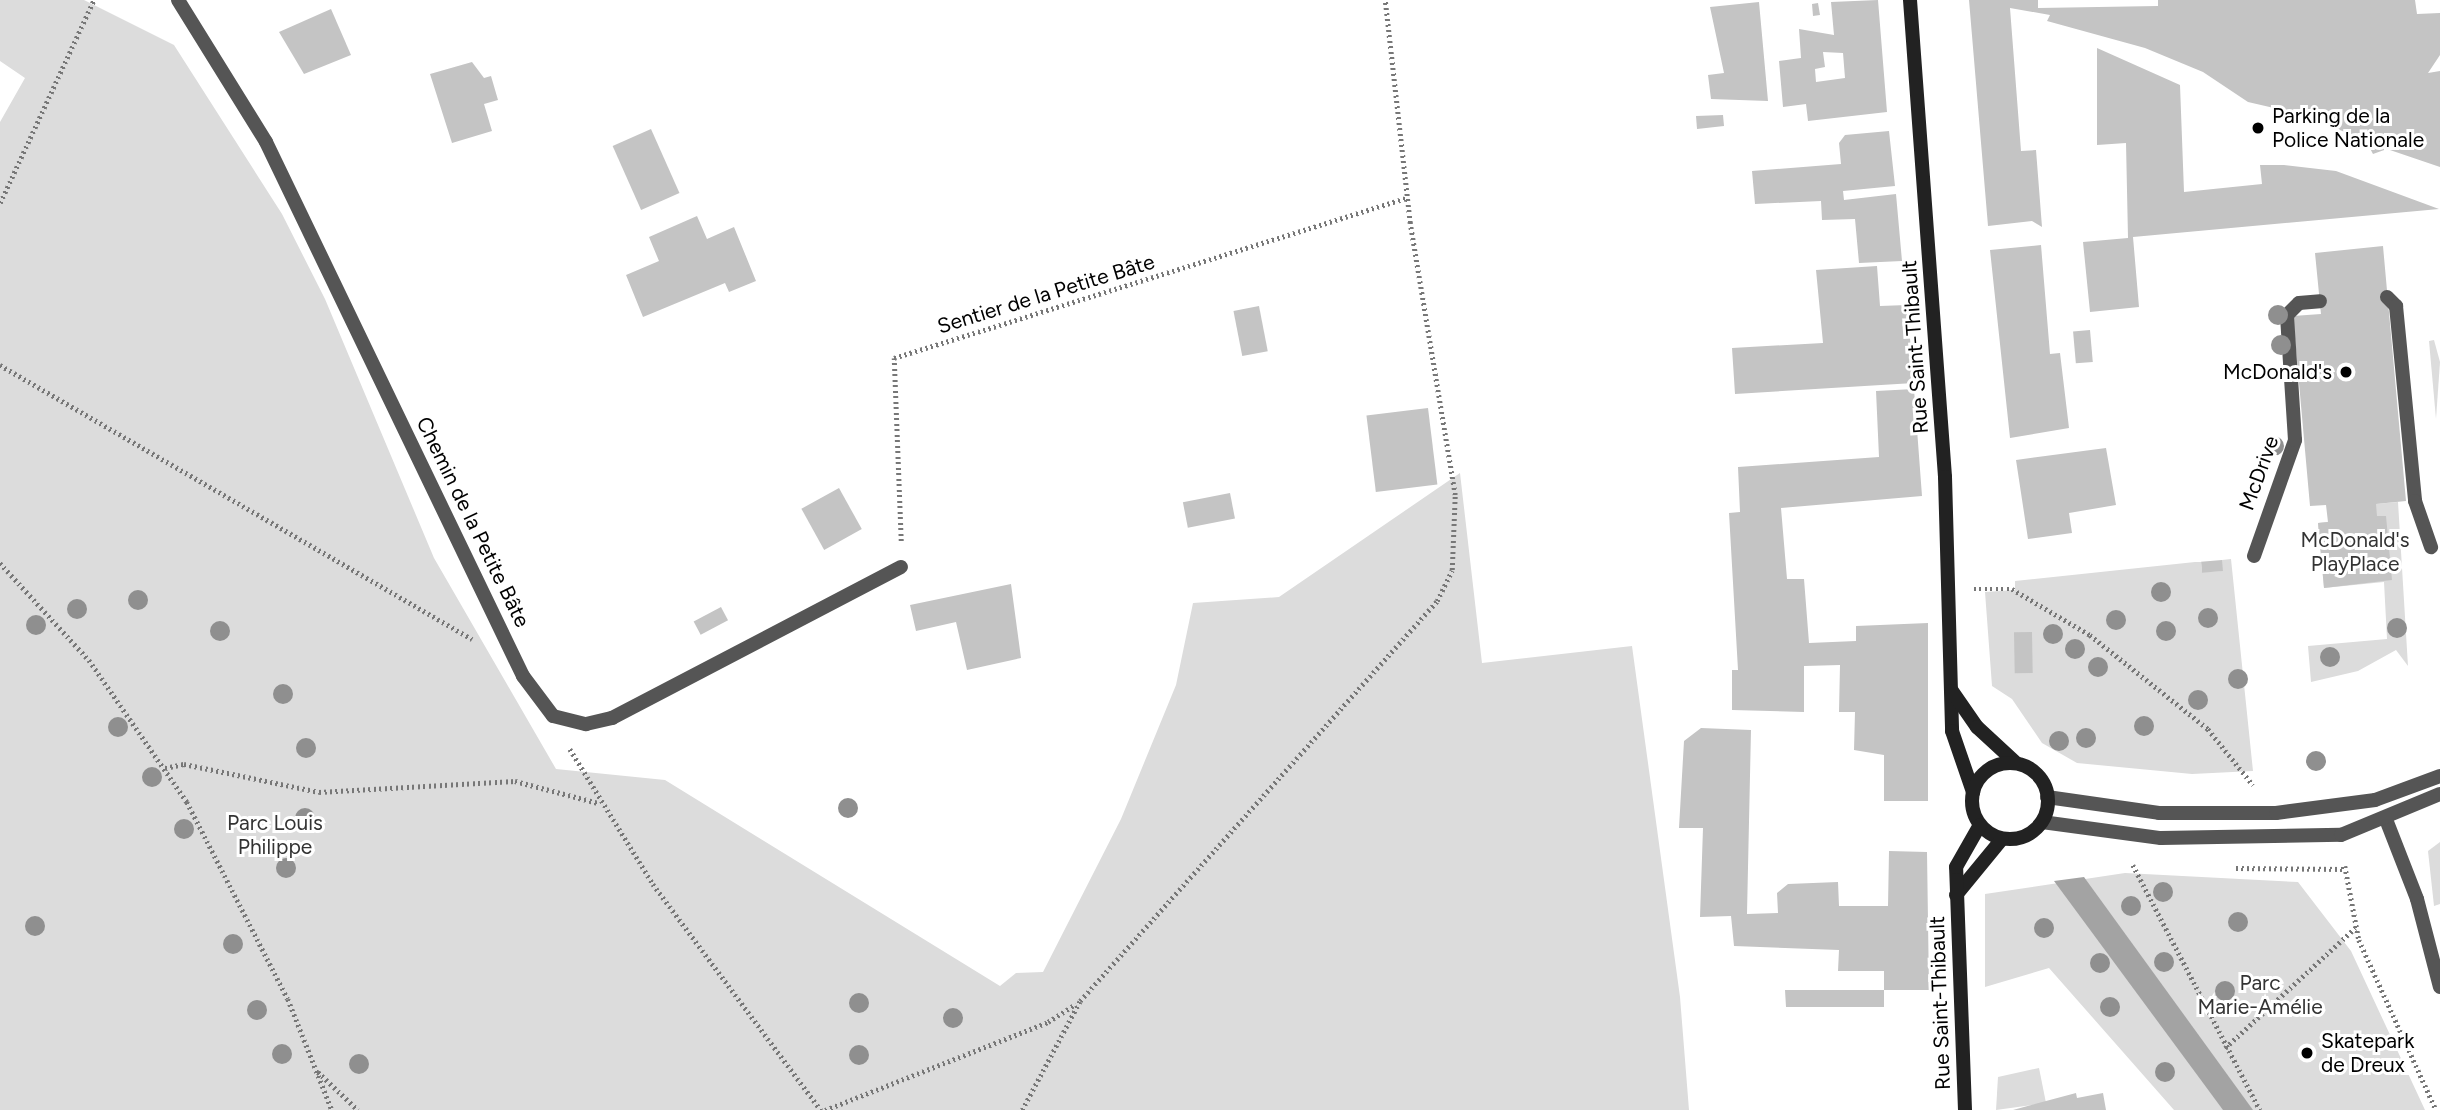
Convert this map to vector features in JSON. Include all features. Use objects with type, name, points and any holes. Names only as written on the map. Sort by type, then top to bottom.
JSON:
[{"type":"main road","name":"Rue Saint-Thibault","points":[[1910,0],[1951,592],[1952,741],[1973,792]]},
{"type":"main road","points":[[1952,691],[1977,727],[2016,763],[2038,775],[2048,797],[2042,822],[2025,836],[2002,839],[1980,825],[1973,792],[1984,773],[2016,763]]},
{"type":"main road","name":"Rue Saint-Thibault","points":[[1965,1110],[1956,895],[1962,847],[1980,825]]},
{"type":"main road","name":"Rue Saint-Thibault","points":[[1956,895],[2002,839]]},
{"type":"street","name":"Chemin de la Petite Bâte","points":[[177,0],[266,142],[523,676],[552,716]]},
{"type":"street","points":[[2387,297],[2396,306],[2415,501],[2431,547]]},
{"type":"street","name":"McDrive","points":[[2254,556],[2295,440],[2287,315],[2299,303],[2320,301]]},
{"type":"street","points":[[552,716],[586,724],[612,718],[901,567]]},
{"type":"street","points":[[2048,797],[2171,813],[2276,813],[2375,800],[2440,776]]},
{"type":"street","points":[[2042,822],[2161,838],[2341,835],[2386,822],[2440,794]]},
{"type":"street","points":[[2386,822],[2417,899],[2440,987]]},
{"type":"path","points":[[0,203],[94,0]]},
{"type":"path","points":[[1022,1110],[1080,1001],[1448,582],[1457,542],[1455,495],[1406,198],[1385,0]]},
{"type":"path","name":"Sentier de la Petite Bâte","points":[[901,567],[894,358],[1406,198]]},
{"type":"path","points":[[0,365],[480,643]]},
{"type":"path","points":[[0,563],[89,660],[165,768],[246,913],[317,1070],[332,1110]]},
{"type":"path","points":[[1951,592],[2012,589],[2090,635],[2217,737],[2276,813]]},
{"type":"path","points":[[552,716],[600,804],[823,1110],[1048,1022],[1080,1001]]},
{"type":"path","points":[[165,768],[184,764],[318,792],[515,781],[600,804]]},
{"type":"path","points":[[2341,835],[2355,928],[2436,1110]]},
{"type":"path","points":[[2142,865],[2129,865],[2260,1110]]},
{"type":"path","points":[[2221,868],[2346,869]]},
{"type":"path","points":[[2225,1048],[2355,928]]},
{"type":"path","points":[[317,1070],[358,1110]]},
{"type":"green space","name":"Parc Louis Philippe","points":[[0,0],[84,0],[174,45],[282,214],[325,299],[434,558],[556,769],[665,780],[1000,986],[1016,973],[1043,972],[1121,819],[1176,685],[1193,603],[1279,597],[1460,473],[1482,663],[1632,646],[1680,997],[1689,1110],[0,1110],[0,122],[25,78],[0,61]]},
{"type":"green space","points":[[2434,340],[2440,362],[2436,419],[2429,341]]},
{"type":"green space","name":"McDonald's PlayPlace","points":[[2398,502],[2408,666],[2396,650],[2358,671],[2311,682],[2308,646],[2387,639],[2384,582],[2324,588],[2318,523],[2376,516],[2376,504]]},
{"type":"green space","points":[[2231,559],[2253,771],[2192,774],[2077,763],[2042,743],[2012,699],[1992,686],[1985,592],[2015,590],[2015,581],[2195,562],[2201,562],[2202,572],[2222,571],[2222,560]]},
{"type":"green space","points":[[2440,842],[2440,904],[2434,906],[2428,851]]},
{"type":"green space","name":"Parc Marie-Amélie","points":[[2125,873],[2298,882],[2351,951],[2425,1110],[2174,1110],[2049,968],[1985,987],[1985,894]]},
{"type":"green space","points":[[2039,1068],[2046,1103],[1996,1110],[1998,1077]]},
{"type":"shaded area","points":[[2084,877],[2253,1110],[2223,1110],[2054,881]]},
{"type":"building","points":[[1878,0],[1887,112],[1808,121],[1806,104],[1783,107],[1779,61],[1801,58],[1799,29],[1834,35],[1831,2]],"holes":[[[1823,52],[1843,53],[1845,78],[1816,82],[1815,69],[1825,67]]]},
{"type":"building","points":[[1969,0],[2038,0],[2038,8],[2158,6],[2158,0],[2415,0],[2417,14],[2440,13],[2440,55],[2428,73],[2440,71],[2440,167],[2387,149],[2373,154],[2366,141],[2304,115],[2248,102],[2203,72],[2145,48],[2047,21],[2050,15],[2010,8],[2021,151],[2036,150],[2042,227],[2032,221],[1988,226]]},
{"type":"building","points":[[1759,2],[1768,101],[1711,99],[1708,75],[1724,73],[1710,7]]},
{"type":"building","points":[[1818,3],[1820,15],[1813,16],[1812,4]]},
{"type":"building","points":[[331,9],[351,55],[304,74],[279,32]]},
{"type":"building","points":[[2097,48],[2180,85],[2184,192],[2262,184],[2260,165],[2284,165],[2336,171],[2439,209],[2133,237],[2139,307],[2090,312],[2083,242],[2128,238],[2126,143],[2097,145]]},
{"type":"building","points":[[472,62],[484,78],[491,76],[498,100],[484,104],[492,131],[452,143],[430,74]]},
{"type":"building","points":[[1723,115],[1724,126],[1697,129],[1696,116]]},
{"type":"building","points":[[651,129],[679,193],[641,210],[613,146]]},
{"type":"building","points":[[1889,131],[1895,186],[1843,191],[1844,200],[1896,194],[1902,261],[1859,263],[1855,219],[1822,220],[1821,201],[1755,204],[1752,171],[1841,164],[1839,143],[1845,135]]},
{"type":"building","points":[[697,216],[707,239],[734,227],[756,281],[729,292],[725,283],[643,317],[626,275],[659,261],[649,237]]},
{"type":"building","points":[[2041,245],[2050,354],[2060,353],[2069,428],[2010,438],[1990,250]]},
{"type":"building","name":"McDonald's","points":[[2383,246],[2406,501],[2376,504],[2377,516],[2386,516],[2392,580],[2324,588],[2318,523],[2328,522],[2326,505],[2310,506],[2293,316],[2321,314],[2315,253]]},
{"type":"building","points":[[1877,266],[1880,306],[1907,305],[1914,383],[1735,394],[1732,348],[1823,343],[1816,270]]},
{"type":"building","points":[[1259,306],[1268,351],[1242,356],[1233,311]]},
{"type":"building","points":[[2090,330],[2093,362],[2076,363],[2073,331]]},
{"type":"building","points":[[1914,389],[1922,496],[1781,508],[1787,579],[1804,579],[1809,643],[1856,641],[1856,626],[1928,623],[1928,801],[1884,801],[1884,755],[1854,750],[1855,712],[1839,712],[1840,665],[1804,666],[1804,712],[1732,710],[1732,670],[1738,670],[1729,513],[1740,512],[1738,467],[1879,457],[1876,391]]},
{"type":"building","points":[[1428,408],[1437,484],[1376,492],[1366,416]]},
{"type":"building","points":[[2106,448],[2116,505],[2069,513],[2072,533],[2028,539],[2016,460]]},
{"type":"building","points":[[839,488],[862,529],[824,550],[801,509]]},
{"type":"building","points":[[1230,493],[1235,519],[1188,528],[1183,502]]},
{"type":"building","points":[[2222,560],[2223,571],[2202,573],[2201,562]]},
{"type":"building","points":[[1011,584],[1021,658],[967,670],[956,622],[916,631],[910,605]]},
{"type":"building","points":[[721,607],[728,620],[701,635],[694,622]]},
{"type":"building","points":[[2014,632],[2032,632],[2033,673],[2015,673]]},
{"type":"building","points":[[1701,728],[1751,730],[1747,914],[1778,913],[1777,893],[1788,884],[1838,882],[1839,906],[1888,906],[1889,851],[1927,852],[1929,990],[1884,990],[1884,971],[1838,971],[1839,950],[1734,946],[1731,916],[1700,917],[1703,828],[1679,828],[1684,741]]},
{"type":"building","points":[[1785,990],[1884,990],[1884,1007],[1786,1007]]},
{"type":"building","points":[[2076,1093],[2077,1098],[2103,1093],[2106,1110],[2013,1110]]},
{"type":"place","name":"Parking de la Police Nationale","points":[[2258,128]]},
{"type":"place","name":"McDonald's","points":[[2346,372]]},
{"type":"place","name":"Skatepark de Dreux","points":[[2307,1053]]}]
